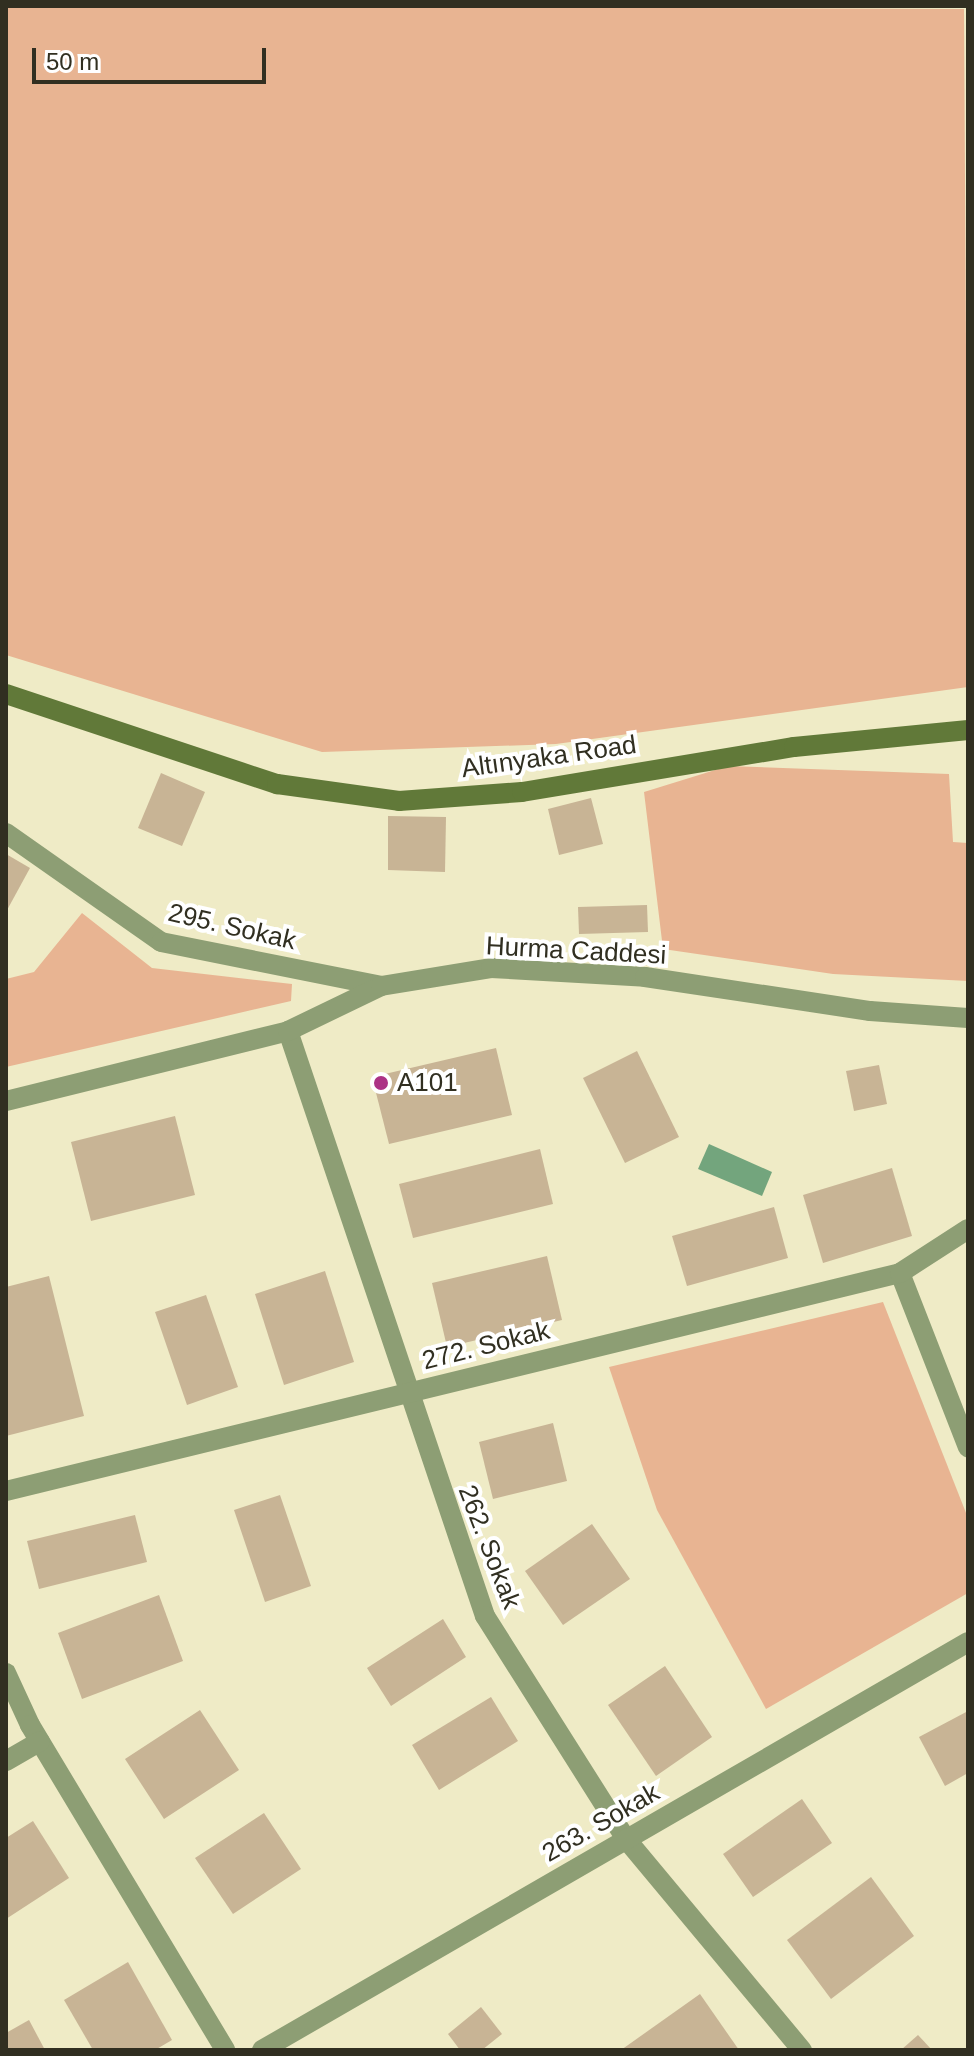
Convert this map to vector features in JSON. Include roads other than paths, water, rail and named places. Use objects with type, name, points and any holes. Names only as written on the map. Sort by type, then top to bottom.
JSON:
[{"type":"main road","name":"Altınyaka Road","points":[[6,694],[277,784],[399,801],[522,792],[794,747],[968,730]]},
{"type":"street","name":"295. Sokak","points":[[6,833],[161,942],[381,986]]},
{"type":"street","name":"Hurma Caddesi","points":[[6,1101],[288,1031],[381,986],[491,968],[645,977],[870,1011],[968,1018]]},
{"type":"street","name":"262. Sokak","points":[[288,1031],[405,1392],[485,1616],[626,1839],[802,2050]]},
{"type":"street","name":"272. Sokak","points":[[6,1491],[900,1273],[968,1229]]},
{"type":"street","points":[[900,1273],[968,1447]]},
{"type":"street","name":"263. Sokak","points":[[262,2050],[968,1642]]},
{"type":"street","points":[[6,1673],[40,1741],[225,2050]]},
{"type":"street","points":[[6,1761],[40,1741]]},
{"type":"place","name":"A101","points":[[381,1083]]}]
